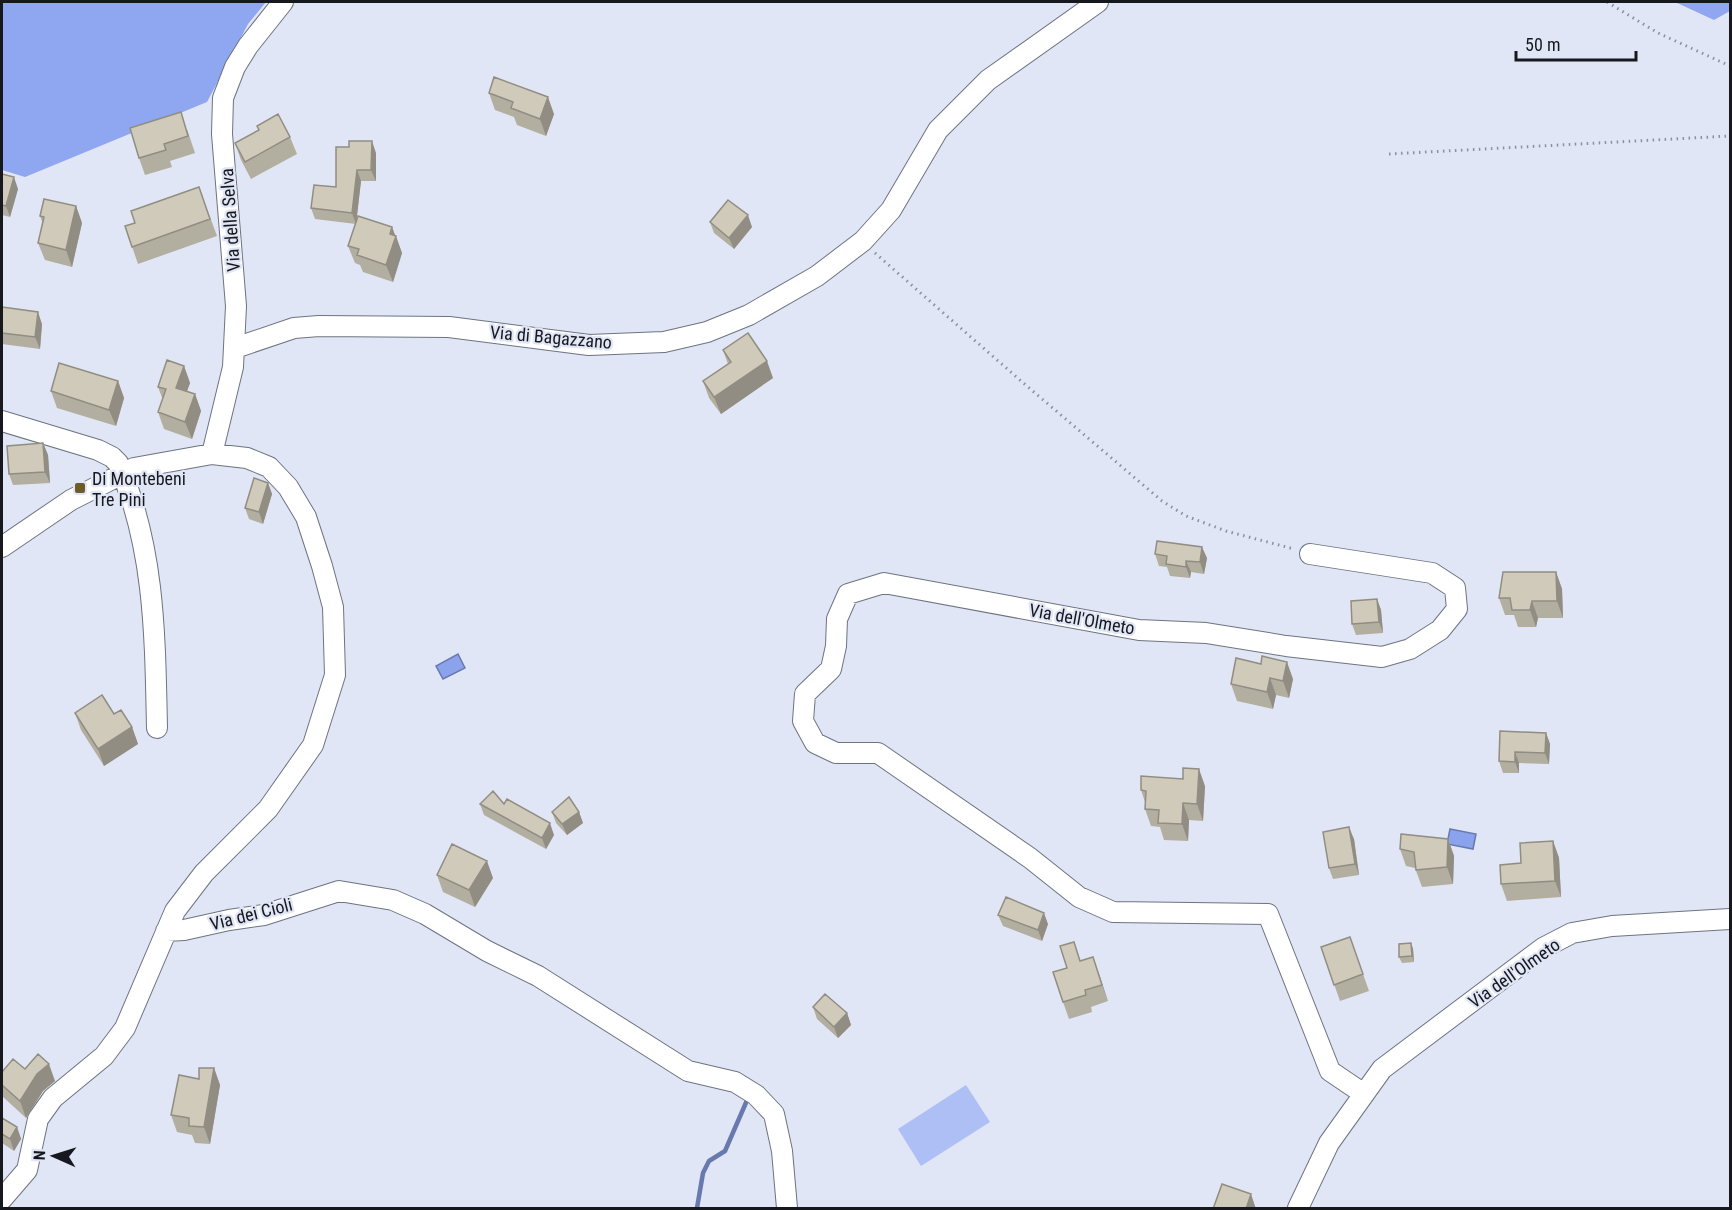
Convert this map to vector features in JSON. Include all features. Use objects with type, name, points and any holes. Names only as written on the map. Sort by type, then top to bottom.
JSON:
[{"type":"street","name":"Via della Selva","points":[[212,454],[229,386],[235,348],[236,306],[222,134],[223,98],[235,67],[248,46],[283,2]]},
{"type":"street","name":"Via di Bagazzano","points":[[235,348],[294,328],[318,326],[448,327],[589,345],[664,342],[707,332],[749,315],[817,276],[863,241],[891,210],[938,130],[988,80],[1098,2]]},
{"type":"street","points":[[2,421],[98,450],[118,463],[142,532],[154,621],[157,728]]},
{"type":"street","points":[[2,547],[71,500],[140,466],[212,454],[247,458],[268,467],[288,487],[306,517],[333,607],[335,675],[313,745],[268,809],[204,873],[175,911],[125,1028],[104,1056],[52,1098],[38,1119],[27,1170],[2,1199]]},
{"type":"street","name":"Via dell'Olmeto","points":[[1311,554],[1432,573],[1455,588],[1456,609],[1440,630],[1410,649],[1382,657],[1286,646],[1206,633],[1139,630],[884,583],[848,594],[837,619],[836,646],[831,669],[805,694],[803,721],[815,743],[836,753],[878,753],[1030,858],[1079,897],[1113,912],[1268,914],[1330,1071],[1364,1094]]},
{"type":"street","name":"Via dei Cioli","points":[[166,931],[184,930],[264,915],[339,891],[393,900],[425,914],[487,951],[538,976],[687,1071],[735,1082],[756,1095],[774,1114],[782,1152],[787,1209]]},
{"type":"street","name":"Via dell'Olmeto","points":[[1298,1209],[1329,1143],[1382,1069],[1543,948],[1572,933],[1612,926],[1731,919]]},
{"type":"path","points":[[1607,2],[1658,33],[1731,66]]},
{"type":"path","points":[[1389,154],[1731,136]]},
{"type":"path","points":[[863,241],[1003,366],[1162,501],[1186,516],[1226,531],[1311,554]]},
{"type":"shaded area","points":[[2,2],[266,2],[248,24],[207,102],[25,177],[2,170]]},
{"type":"shaded area","points":[[1675,2],[1730,2],[1730,11],[1714,20]]},
{"type":"shaded area","points":[[458,654],[465,668],[443,679],[436,666]]},
{"type":"shaded area","points":[[1450,829],[1476,834],[1473,849],[1447,844]]},
{"type":"shaded area","points":[[966,1085],[990,1122],[921,1166],[898,1129]]},
{"type":"building","points":[[494,77],[548,97],[540,119],[511,108],[513,102],[489,93]]},
{"type":"building","points":[[181,112],[188,136],[164,144],[166,150],[139,158],[130,128]]},
{"type":"building","points":[[278,114],[290,137],[245,162],[235,143],[259,130],[257,126]]},
{"type":"building","points":[[349,141],[372,141],[371,170],[357,170],[352,213],[311,208],[314,185],[336,187],[336,147],[349,147]]},
{"type":"building","points":[[2,174],[14,177],[6,206],[2,205]]},
{"type":"building","points":[[199,187],[210,219],[132,247],[125,226],[135,223],[131,211]]},
{"type":"building","points":[[44,199],[76,206],[66,250],[38,243],[44,217],[40,216]]},
{"type":"building","points":[[728,200],[748,215],[729,238],[710,222]]},
{"type":"building","points":[[358,216],[392,227],[390,234],[396,236],[386,265],[357,255],[359,249],[348,246]]},
{"type":"building","points":[[2,307],[38,312],[35,337],[2,333]]},
{"type":"building","points":[[748,333],[767,361],[714,397],[703,381],[731,362],[723,350]]},
{"type":"building","points":[[167,360],[184,366],[176,388],[195,394],[185,422],[158,412],[166,389],[158,387]]},
{"type":"building","points":[[59,363],[118,381],[109,410],[51,391]]},
{"type":"building","points":[[43,443],[45,472],[9,474],[7,446]]},
{"type":"building","points":[[254,478],[268,483],[259,512],[245,508]]},
{"type":"building","points":[[1157,541],[1202,547],[1200,562],[1186,561],[1186,567],[1166,564],[1167,556],[1155,554]]},
{"type":"building","points":[[1503,572],[1556,572],[1557,601],[1532,601],[1530,610],[1512,610],[1510,598],[1499,598]]},
{"type":"building","points":[[1377,599],[1379,622],[1352,624],[1351,601]]},
{"type":"building","points":[[1262,656],[1287,662],[1283,681],[1270,678],[1267,692],[1231,684],[1236,658],[1261,664]]},
{"type":"building","points":[[102,695],[114,714],[121,710],[132,727],[98,749],[75,713]]},
{"type":"building","points":[[1500,731],[1546,733],[1545,753],[1515,752],[1515,762],[1499,761]]},
{"type":"building","points":[[1183,768],[1199,769],[1197,804],[1183,803],[1182,824],[1158,823],[1159,810],[1145,809],[1146,791],[1141,790],[1141,776],[1183,779]]},
{"type":"building","points":[[493,791],[504,804],[507,799],[550,823],[542,838],[480,804]]},
{"type":"building","points":[[569,797],[579,812],[562,824],[552,812]]},
{"type":"building","points":[[1349,827],[1355,864],[1329,868],[1323,832]]},
{"type":"building","points":[[1401,834],[1448,839],[1447,867],[1416,870],[1414,852],[1400,849]]},
{"type":"building","points":[[1553,841],[1555,881],[1501,884],[1500,865],[1521,863],[1520,843]]},
{"type":"building","points":[[452,844],[487,861],[469,890],[437,875]]},
{"type":"building","points":[[1006,897],[1044,913],[1038,930],[998,915]]},
{"type":"building","points":[[1350,937],[1363,974],[1334,985],[1321,947]]},
{"type":"building","points":[[1074,942],[1080,961],[1093,957],[1102,985],[1085,990],[1086,995],[1063,1002],[1053,972],[1067,968],[1060,946]]},
{"type":"building","points":[[1411,943],[1412,956],[1399,957],[1399,944]]},
{"type":"building","points":[[825,994],[847,1013],[834,1027],[813,1007]]},
{"type":"building","points":[[38,1054],[49,1064],[37,1074],[20,1101],[2,1085],[2,1072],[13,1059],[25,1069]]},
{"type":"building","points":[[199,1068],[214,1068],[204,1127],[189,1126],[189,1118],[171,1115],[179,1075],[199,1079]]},
{"type":"building","points":[[2,1118],[17,1127],[10,1139],[2,1134]]},
{"type":"building","points":[[1222,1184],[1251,1194],[1246,1209],[1213,1209]]},
{"type":"waterway","points":[[697,1208],[703,1173],[709,1161],[725,1151],[748,1098]]},
{"type":"place","name":"Di Montebeni Tre Pini","points":[[80,488]]}]
